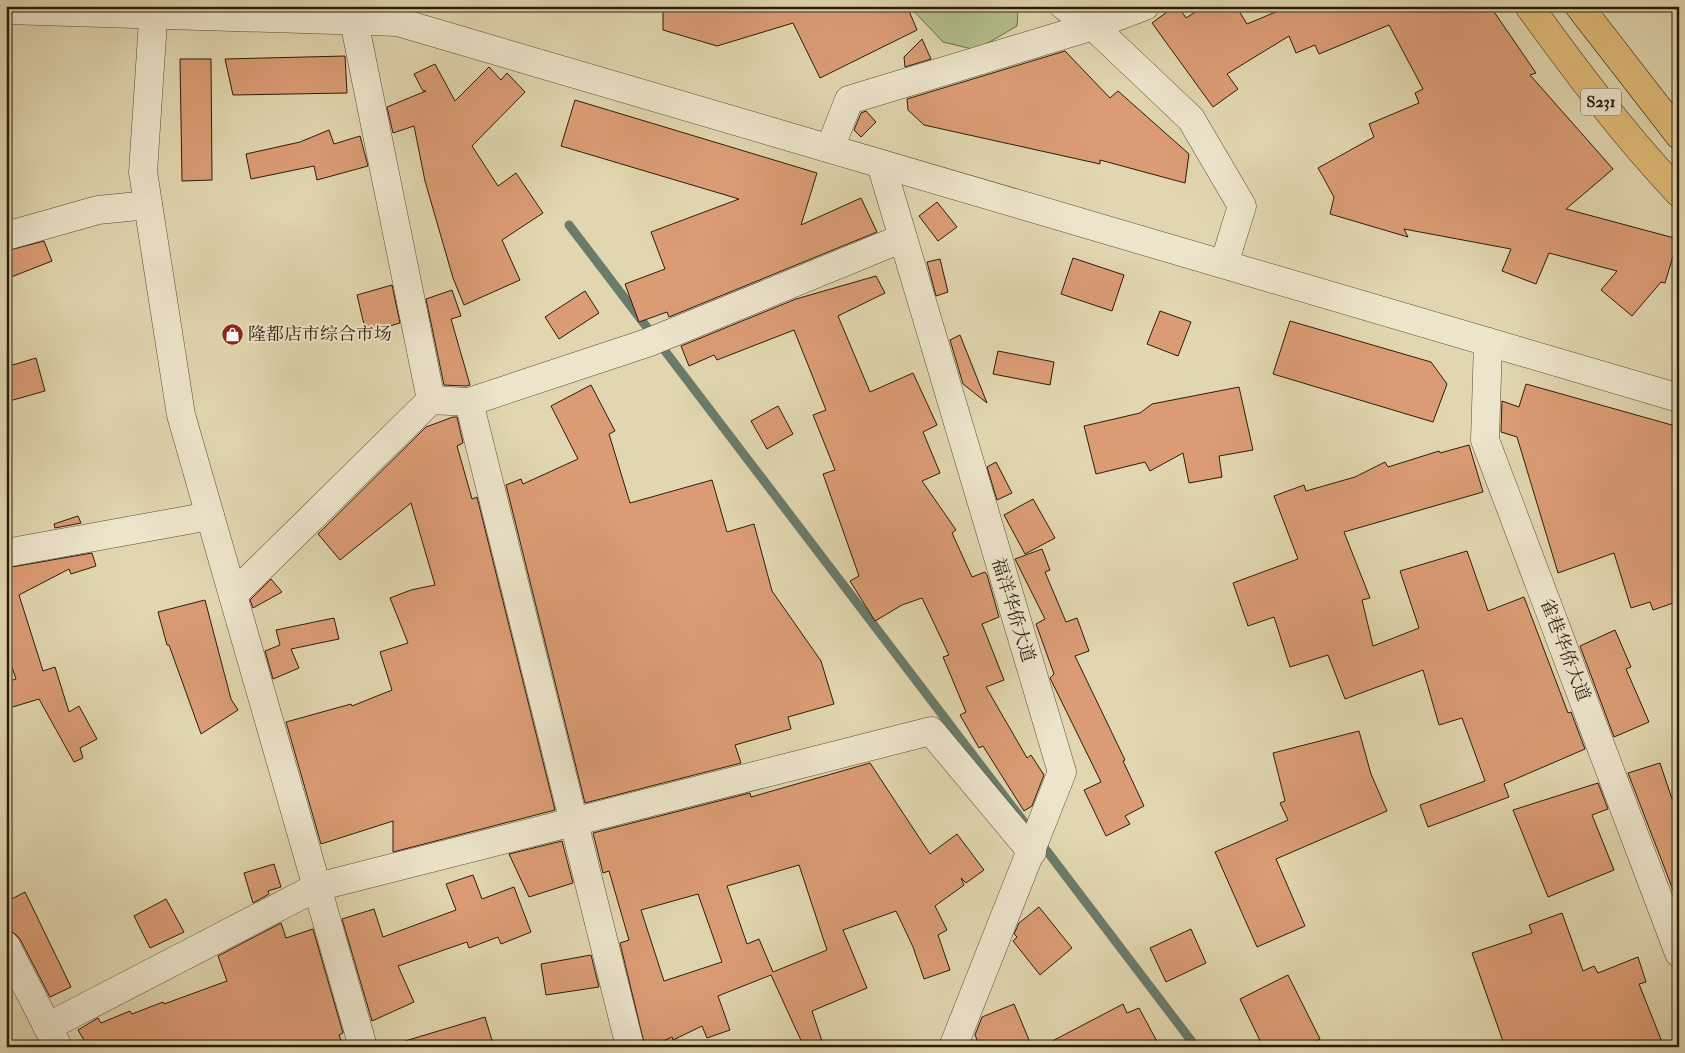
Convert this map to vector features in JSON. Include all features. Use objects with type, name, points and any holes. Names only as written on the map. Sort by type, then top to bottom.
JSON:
[{"type":"main road","name":"S231","points":[[1529,6],[1578,75],[1655,168],[1679,193]]},
{"type":"main road","name":"S231","points":[[1579,6],[1679,135]]},
{"type":"street","points":[[1064,6],[1093,26],[1191,119],[1242,206],[1224,264]]},
{"type":"street","points":[[830,148],[849,100],[1093,26],[1145,6]]},
{"type":"street","points":[[6,10],[154,10],[354,21],[392,14],[880,164],[1488,342],[1677,394]]},
{"type":"street","points":[[154,10],[143,172],[181,415],[363,1047]]},
{"type":"street","points":[[354,21],[431,400]]},
{"type":"street","name":"福洋华侨大道","points":[[880,164],[1062,772],[953,1047]]},
{"type":"street","points":[[6,236],[98,210],[148,206]]},
{"type":"street","points":[[233,595],[431,400],[469,402],[657,339],[903,238]]},
{"type":"street","name":"雀巷华侨大道","points":[[1488,342],[1485,440],[1679,953]]},
{"type":"street","points":[[469,402],[630,1047]]},
{"type":"street","points":[[6,553],[210,516]]},
{"type":"street","points":[[6,946],[52,1037],[317,887],[930,731],[1035,843]]},
{"type":"green space","points":[[909,6],[1015,6],[1018,10],[1017,26],[976,50],[943,42]]},
{"type":"building","points":[[663,6],[907,6],[917,30],[820,78],[793,23],[717,46],[663,30]]},
{"type":"building","points":[[1175,6],[1178,6],[1186,18],[1205,6],[1236,6],[1247,24],[1290,6],[1490,6],[1536,73],[1530,75],[1613,169],[1566,209],[1678,239],[1665,283],[1661,282],[1632,316],[1601,290],[1617,271],[1549,253],[1536,284],[1502,271],[1511,249],[1404,229],[1408,237],[1330,214],[1334,197],[1318,168],[1374,137],[1369,124],[1419,103],[1415,93],[1423,89],[1389,25],[1319,54],[1315,45],[1296,53],[1289,36],[1227,74],[1238,89],[1213,107],[1152,23]]},
{"type":"building","points":[[922,39],[931,59],[905,67],[904,57]]},
{"type":"building","points":[[1065,51],[1110,98],[1118,91],[1189,154],[1185,183],[1100,160],[1100,164],[924,125],[908,110],[907,99]]},
{"type":"building","points":[[345,56],[347,93],[233,95],[225,59]]},
{"type":"building","points":[[180,59],[211,59],[212,180],[182,181]]},
{"type":"building","points":[[435,64],[455,101],[489,67],[501,80],[507,73],[525,92],[472,146],[498,186],[516,173],[543,213],[502,240],[520,280],[464,305],[453,278],[425,181],[414,126],[393,133],[387,107],[426,91],[423,91],[414,74]]},
{"type":"building","points":[[575,100],[817,173],[801,225],[861,198],[877,232],[669,317],[667,312],[639,322],[625,284],[665,269],[651,232],[739,199],[561,146]]},
{"type":"building","points":[[866,111],[876,122],[861,137],[854,130],[861,113]]},
{"type":"building","points":[[329,130],[334,144],[360,136],[368,166],[317,180],[314,166],[251,179],[246,154],[300,142]]},
{"type":"building","points":[[937,202],[957,227],[938,241],[919,216]]},
{"type":"building","points":[[44,241],[52,261],[6,279],[6,251]]},
{"type":"building","points":[[1073,258],[1124,275],[1112,311],[1061,294]]},
{"type":"building","points":[[940,259],[948,292],[936,296],[927,262]]},
{"type":"building","points":[[876,276],[885,293],[838,316],[870,392],[913,373],[937,425],[923,432],[940,473],[922,481],[956,530],[952,533],[972,577],[985,572],[987,575],[999,617],[982,624],[1004,680],[986,687],[1027,758],[1031,755],[1044,775],[1032,806],[1024,811],[983,746],[979,748],[960,715],[966,712],[943,657],[949,655],[922,598],[902,605],[875,621],[850,581],[859,576],[823,474],[835,470],[813,415],[826,410],[794,330],[717,360],[714,355],[689,366],[681,346],[796,299]]},
{"type":"building","points":[[392,285],[400,323],[366,333],[357,295]]},
{"type":"building","points":[[452,290],[461,316],[451,319],[470,385],[465,386],[444,385],[426,299]]},
{"type":"building","points":[[585,291],[599,313],[559,339],[545,317]]},
{"type":"building","points":[[1160,311],[1191,322],[1178,356],[1147,344]]},
{"type":"building","points":[[1290,321],[1431,362],[1447,384],[1433,422],[1273,374]]},
{"type":"building","points":[[960,335],[987,403],[963,384],[950,340]]},
{"type":"building","points":[[998,351],[1054,362],[1050,385],[993,374]]},
{"type":"building","points":[[36,358],[45,391],[6,402],[6,367]]},
{"type":"building","points":[[1526,384],[1679,427],[1679,518],[1673,557],[1679,555],[1679,601],[1653,610],[1650,602],[1631,608],[1614,553],[1558,573],[1517,437],[1501,432],[1502,401],[1519,407]]},
{"type":"building","points":[[591,385],[615,431],[609,434],[630,503],[712,480],[727,532],[754,524],[772,591],[821,661],[834,704],[788,717],[791,729],[735,745],[741,763],[585,803],[506,485],[521,479],[523,484],[578,459],[551,406]]},
{"type":"building","points":[[1239,387],[1253,450],[1219,456],[1222,477],[1189,483],[1183,453],[1150,471],[1145,462],[1096,474],[1084,426],[1140,413],[1152,404]]},
{"type":"building","points":[[778,406],[793,434],[767,449],[751,421]]},
{"type":"building","points":[[457,417],[463,443],[457,446],[472,499],[477,497],[555,810],[393,852],[393,821],[321,844],[286,722],[351,704],[352,706],[392,690],[380,652],[408,643],[390,598],[411,590],[435,585],[411,503],[340,560],[318,534],[426,427]]},
{"type":"building","points":[[1469,445],[1483,492],[1344,532],[1370,598],[1362,600],[1373,646],[1419,628],[1400,571],[1467,551],[1488,611],[1524,597],[1568,713],[1571,712],[1585,749],[1504,784],[1509,797],[1428,827],[1420,805],[1485,781],[1462,718],[1439,725],[1423,670],[1345,699],[1328,655],[1290,667],[1274,617],[1248,626],[1233,583],[1298,559],[1274,496],[1304,485],[1306,491],[1355,477],[1385,462],[1388,467],[1439,451],[1440,453]]},
{"type":"building","points":[[996,462],[1012,493],[997,500],[987,467]]},
{"type":"building","points":[[1033,499],[1055,538],[1025,554],[1004,515]]},
{"type":"building","points":[[78,516],[81,523],[55,528],[54,524]]},
{"type":"building","points":[[1042,549],[1050,570],[1045,572],[1066,622],[1077,618],[1089,651],[1075,656],[1125,760],[1123,761],[1144,806],[1125,816],[1130,824],[1106,836],[1084,790],[1101,782],[1050,678],[1054,674],[1036,624],[1045,619],[1015,559]]},
{"type":"building","points":[[92,553],[96,566],[71,574],[69,569],[19,595],[43,671],[55,667],[69,712],[79,706],[97,739],[80,748],[83,758],[74,762],[39,699],[6,709],[6,682],[16,679],[6,649],[6,568]]},
{"type":"building","points":[[271,579],[282,592],[253,608],[250,600]]},
{"type":"building","points":[[205,600],[231,699],[238,710],[201,734],[169,645],[167,645],[158,612]]},
{"type":"building","points":[[334,618],[339,639],[291,649],[299,668],[273,679],[265,651],[280,645],[276,630]]},
{"type":"building","points":[[1615,630],[1631,667],[1626,669],[1649,722],[1614,737],[1580,646]]},
{"type":"building","points":[[1359,731],[1371,774],[1387,811],[1276,859],[1305,926],[1257,947],[1215,852],[1288,820],[1280,803],[1285,801],[1273,753]]},
{"type":"building","points":[[870,763],[930,854],[957,834],[984,870],[966,883],[961,878],[964,885],[935,906],[947,930],[938,935],[950,970],[924,979],[913,947],[896,911],[843,930],[867,988],[812,1011],[824,1047],[804,1047],[771,975],[718,996],[730,1030],[707,1038],[702,1026],[673,1040],[672,1037],[650,1047],[645,1047],[620,943],[629,940],[609,871],[603,873],[593,833],[750,793],[751,797]],"holes":[[[799,865],[827,950],[773,972],[759,939],[747,944],[727,886]],[[698,894],[722,962],[664,981],[641,910]]]},
{"type":"building","points":[[1660,763],[1672,799],[1679,796],[1678,903],[1628,773]]},
{"type":"building","points":[[1598,783],[1608,809],[1592,815],[1614,870],[1548,897],[1513,810]]},
{"type":"building","points":[[562,841],[573,883],[529,897],[509,854]]},
{"type":"building","points":[[274,864],[281,887],[268,891],[269,894],[253,903],[244,873]]},
{"type":"building","points":[[473,875],[482,899],[514,887],[531,932],[501,944],[498,937],[469,948],[467,942],[398,966],[414,1002],[372,1021],[342,919],[374,909],[383,937],[456,910],[446,884]]},
{"type":"building","points":[[25,892],[71,987],[50,997],[20,939],[14,933],[6,930],[6,902]]},
{"type":"building","points":[[166,899],[184,932],[150,948],[134,916]]},
{"type":"building","points":[[1039,907],[1072,948],[1040,975],[1013,941],[1017,937],[1014,934],[1019,923]]},
{"type":"building","points":[[1562,913],[1583,971],[1594,966],[1598,973],[1638,957],[1646,982],[1639,984],[1664,1047],[1505,1047],[1472,953],[1532,933],[1529,925]]},
{"type":"building","points":[[281,923],[286,938],[313,929],[343,1033],[339,1035],[344,1047],[88,1047],[78,1030],[98,1018],[101,1023],[130,1011],[132,1014],[227,981],[218,956]]},
{"type":"building","points":[[1191,929],[1206,963],[1166,982],[1150,948]]},
{"type":"building","points":[[591,955],[599,987],[546,995],[541,964]]},
{"type":"building","points":[[1288,975],[1320,1039],[1305,1047],[1263,1047],[1240,999]]},
{"type":"building","points":[[1014,1004],[1032,1047],[980,1047],[975,1035],[982,1017]]},
{"type":"building","points":[[1123,1004],[1127,1013],[1139,1008],[1160,1047],[1041,1047]]},
{"type":"building","points":[[485,1017],[494,1047],[406,1047],[405,1041]]},
{"type":"waterway","points":[[569,225],[1024,822]]},
{"type":"waterway","points":[[1040,842],[1196,1047]]},
{"type":"place","name":"隆都店市综合市场","points":[[232,334]]}]
